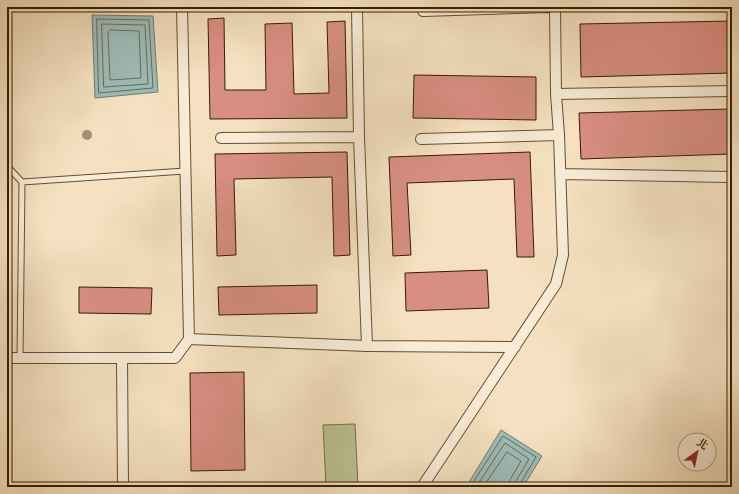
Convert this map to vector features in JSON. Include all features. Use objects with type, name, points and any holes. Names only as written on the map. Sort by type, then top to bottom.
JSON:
[{"type":"street","points":[[7,358],[175,358],[190,339],[182,7]]},
{"type":"street","points":[[357,7],[359,136],[367,346]]},
{"type":"street","points":[[423,11],[549,7]]},
{"type":"street","points":[[422,487],[556,284],[563,255],[559,135],[556,94],[555,7]]},
{"type":"street","points":[[556,94],[732,91]]},
{"type":"street","points":[[421,139],[559,135]]},
{"type":"street","points":[[221,138],[359,136]]},
{"type":"street","points":[[560,174],[730,177],[732,174]]},
{"type":"street","points":[[190,339],[367,346],[515,347]]},
{"type":"street","points":[[122,358],[124,487]]},
{"type":"lane","points":[[7,166],[22,182],[20,358]]},
{"type":"lane","points":[[22,182],[185,171]]},
{"type":"green space","points":[[355,424],[358,487],[326,487],[323,425]]},
{"type":"water","points":[[92,15],[153,16],[158,92],[95,98]]},
{"type":"water","points":[[501,430],[542,456],[523,487],[466,487]]},
{"type":"building","points":[[224,18],[225,90],[266,90],[265,24],[292,23],[294,94],[329,93],[327,22],[345,21],[347,118],[210,119],[208,19]]},
{"type":"building","points":[[732,21],[732,73],[581,77],[580,24]]},
{"type":"building","points":[[414,75],[536,77],[536,120],[413,118]]},
{"type":"building","points":[[730,109],[732,154],[581,159],[579,113]]},
{"type":"building","points":[[347,152],[350,255],[334,256],[332,177],[234,179],[236,255],[217,256],[215,154]]},
{"type":"building","points":[[530,152],[534,257],[517,257],[514,179],[407,183],[411,255],[393,256],[389,157]]},
{"type":"building","points":[[487,270],[489,308],[406,311],[405,273]]},
{"type":"building","points":[[317,285],[317,313],[219,315],[218,287]]},
{"type":"building","points":[[79,287],[152,288],[151,314],[79,313]]},
{"type":"building","points":[[244,372],[245,470],[191,471],[190,373]]}]
